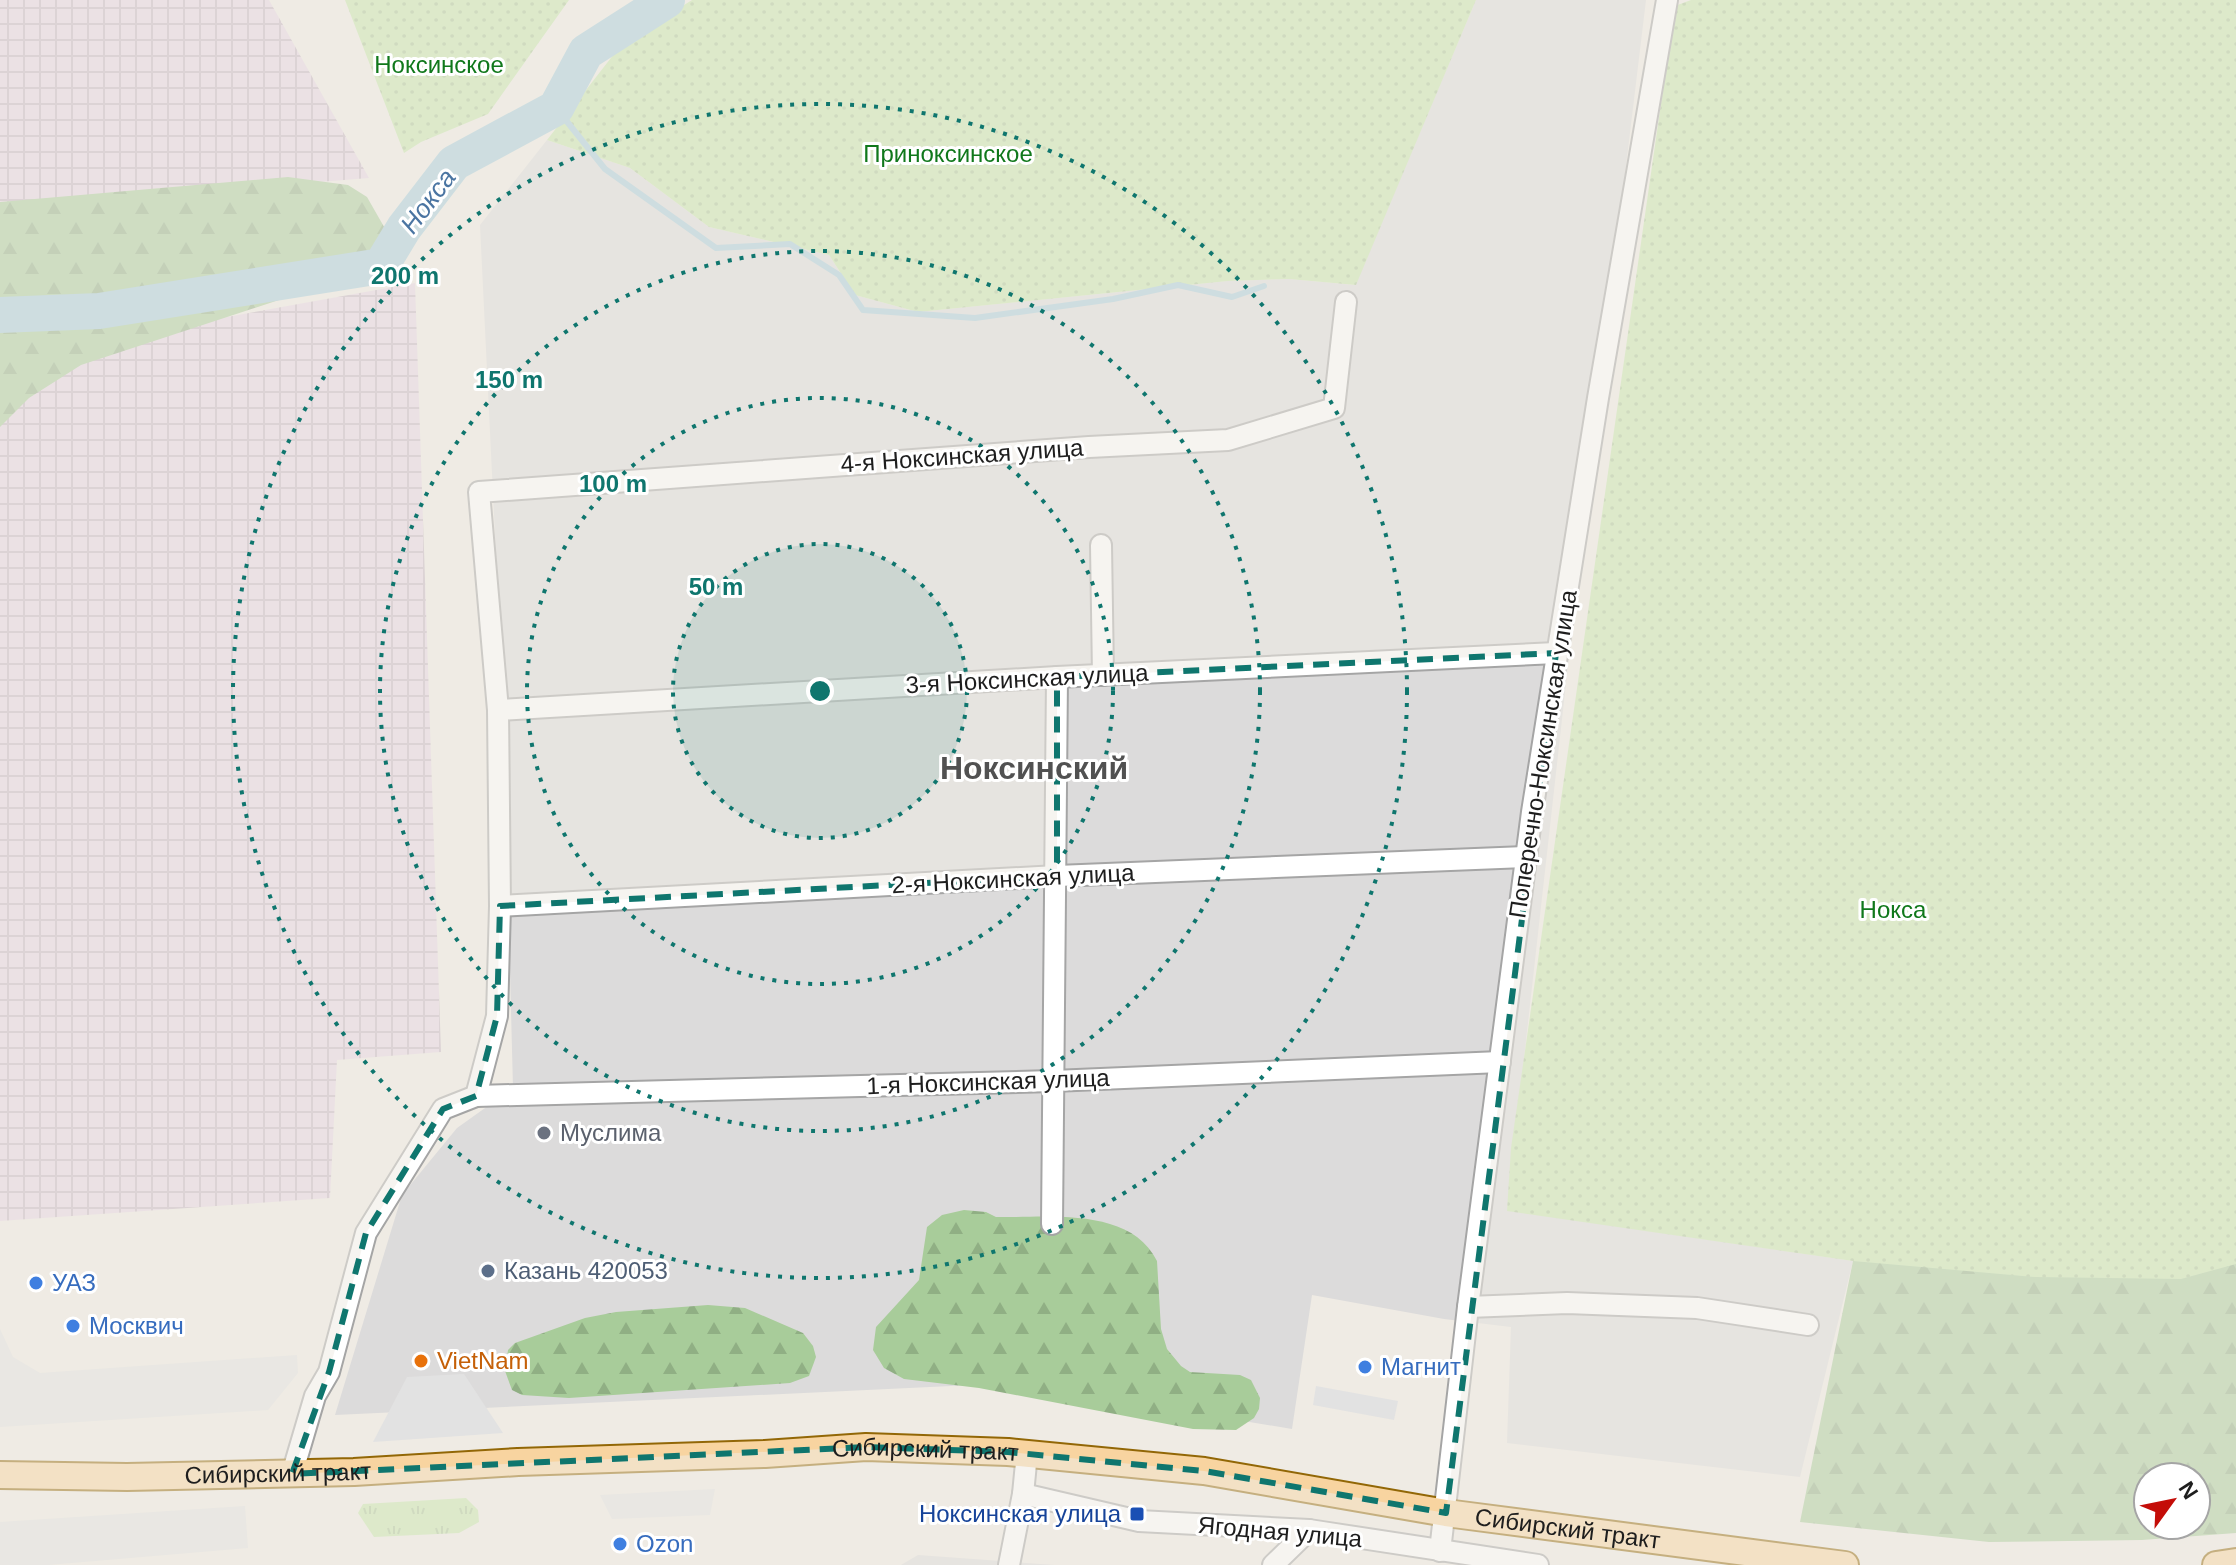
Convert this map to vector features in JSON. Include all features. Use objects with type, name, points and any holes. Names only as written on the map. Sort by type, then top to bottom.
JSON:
[{"type":"main road","name":"Сибирский тракт","points":[[0,1475],[127,1477],[292,1474],[866,1447],[1027,1453],[1204,1471],[1446,1513],[1845,1565]]},
{"type":"main road","points":[[2216,1565],[2236,1562]]},
{"type":"street","name":"Поперечно-Ноксинская улица","points":[[1440,1551],[1525,857],[1556,653],[1667,0]]},
{"type":"street","name":"4-я Ноксинская улица","points":[[498,710],[479,492],[1073,448],[1228,440],[1334,408],[1346,302]]},
{"type":"street","points":[[1101,545],[1103,675]]},
{"type":"street","name":"3-я Ноксинская улица","points":[[498,710],[1057,677],[1556,653]]},
{"type":"street","points":[[1052,1224],[1057,677]]},
{"type":"street","points":[[292,1474],[315,1396],[329,1372],[366,1233],[443,1109],[476,1096],[497,1016],[500,906],[498,710]]},
{"type":"street","name":"2-я Ноксинская улица","points":[[500,906],[1057,876],[1525,857]]},
{"type":"street","name":"1-я Ноксинская улица","points":[[476,1096],[1053,1081],[1500,1062]]},
{"type":"street","points":[[1468,1307],[1567,1303],[1697,1308],[1808,1325]]},
{"type":"street","points":[[1009,1565],[1023,1494],[1027,1453]]},
{"type":"street","name":"Ягодная улица","points":[[1023,1494],[1139,1521],[1309,1530],[1538,1565]]},
{"type":"street","points":[[1273,1565],[1309,1530]]},
{"type":"highlighted area","points":[[1556,653],[1446,1513],[1204,1471],[1008,1452],[866,1447],[292,1474],[329,1372],[366,1233],[443,1109],[476,1096],[497,1016],[500,906],[1057,876],[1057,677]]},
{"type":"shaded area","points":[[0,0],[269,0],[369,178],[0,208]]},
{"type":"shaded area","points":[[1476,0],[1646,0],[1507,1210],[1853,1261],[1800,1477],[1507,1443],[1511,1327],[1444,1319],[1312,1295],[1292,1429],[1014,1383],[335,1415],[402,1195],[457,1128],[513,1088],[503,701],[480,225],[547,140],[630,168],[709,227],[829,255],[855,295],[918,312],[1228,281],[1289,279],[1355,285]]},
{"type":"shaded area","points":[[415,283],[441,1052],[337,1060],[330,1198],[0,1221],[0,358]]},
{"type":"shaded area","points":[[0,1329],[13,1357],[40,1373],[297,1355],[298,1373],[268,1410],[0,1427]]},
{"type":"shaded area","points":[[464,1374],[503,1433],[373,1442],[407,1377]]},
{"type":"shaded area","points":[[1316,1386],[1398,1401],[1394,1420],[1313,1405]]},
{"type":"shaded area","points":[[715,1489],[710,1515],[612,1519],[600,1495]]},
{"type":"shaded area","points":[[245,1506],[248,1548],[48,1565],[0,1565],[0,1522]]},
{"type":"shaded area","points":[[918,1555],[1054,1565],[901,1565]]},
{"type":"green space","name":"Ноксинское","points":[[345,0],[569,0],[488,114],[421,142],[404,153]]},
{"type":"green space","name":"Приноксинское","points":[[692,0],[1476,0],[1356,285],[1289,279],[1228,281],[918,312],[855,295],[829,255],[709,227],[630,168],[547,140],[621,45]]},
{"type":"green space","name":"Нокса","points":[[1691,0],[2236,0],[2236,1264],[2181,1279],[2035,1277],[1853,1261],[1507,1211],[1511,1148],[1675,6]]},
{"type":"green space","points":[[288,177],[348,185],[367,197],[387,232],[369,260],[330,271],[282,299],[81,365],[29,398],[0,427],[0,202]]},
{"type":"green space","points":[[964,1210],[986,1212],[996,1217],[1062,1217],[1107,1223],[1127,1231],[1144,1243],[1157,1261],[1161,1329],[1167,1349],[1190,1372],[1240,1375],[1251,1380],[1260,1398],[1254,1418],[1236,1430],[1193,1429],[979,1388],[904,1379],[884,1368],[873,1350],[876,1327],[919,1280],[927,1227],[942,1215]]},
{"type":"green space","points":[[2236,1248],[2236,1533],[2212,1535],[2212,1461],[2132,1461],[2132,1540],[1989,1542],[1800,1522],[1853,1261],[2166,1263]]},
{"type":"green space","points":[[708,1305],[745,1308],[803,1333],[813,1346],[816,1357],[809,1376],[790,1383],[569,1398],[522,1395],[512,1390],[505,1371],[508,1350],[515,1343],[585,1318],[616,1312]]},
{"type":"green space","points":[[466,1498],[478,1510],[479,1522],[459,1533],[374,1537],[358,1513],[363,1504]]},
{"type":"waterway","name":"Нокса","points":[[0,315],[99,311],[381,266],[404,228],[454,163],[556,108],[586,52],[667,0]]},
{"type":"waterway","points":[[556,108],[605,169],[716,248],[790,244],[839,275],[863,310],[975,318],[1113,299],[1178,285],[1232,297],[1264,286]]},
{"type":"place","name":"Муслима","points":[[544,1133]]},
{"type":"place","name":"Казань 420053","points":[[488,1271]]},
{"type":"place","name":"УАЗ","points":[[36,1283]]},
{"type":"place","name":"Москвич","points":[[73,1326]]},
{"type":"place","name":"VietNam","points":[[421,1361]]},
{"type":"place","name":"Магнит","points":[[1365,1367]]},
{"type":"place","name":"Ноксинская улица","points":[[1137,1514]]},
{"type":"place","name":"Ozon","points":[[620,1544]]},
{"type":"district","name":"Ноксинский","points":[[1034,768]]}]
